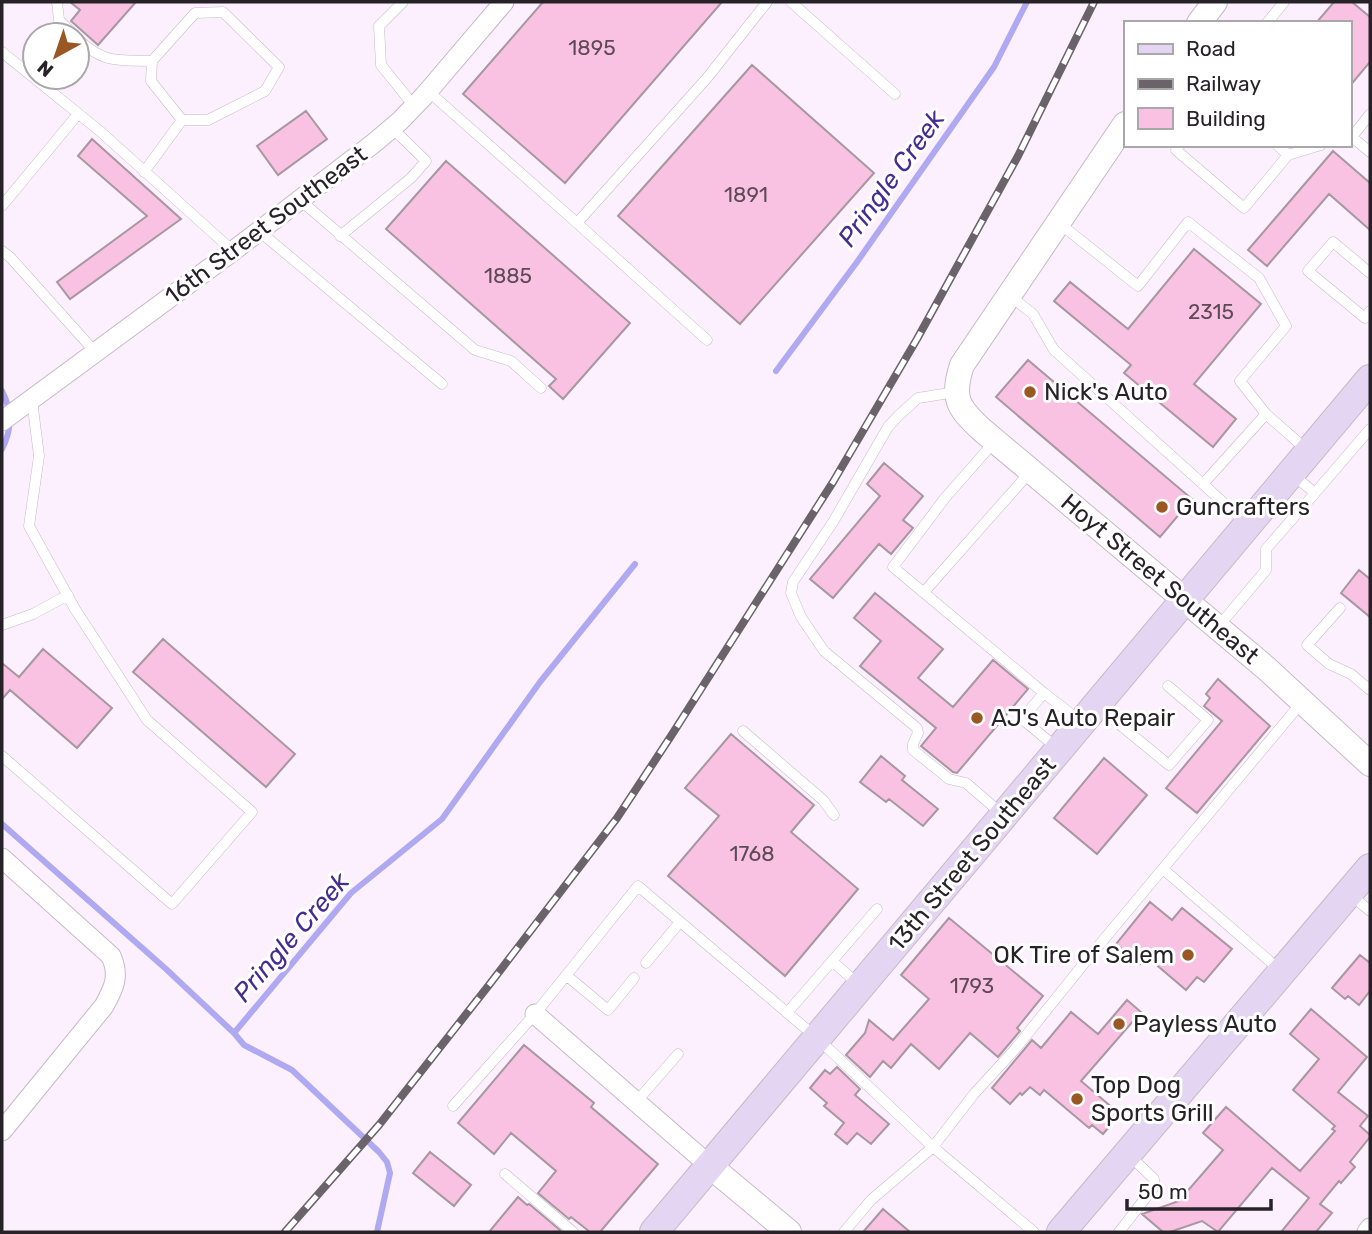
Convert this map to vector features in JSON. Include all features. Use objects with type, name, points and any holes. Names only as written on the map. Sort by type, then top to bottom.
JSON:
[{"type":"main road","name":"13th Street Southeast","points":[[654,1232],[1370,380]]},
{"type":"main road","points":[[1061,1232],[1370,868]]},
{"type":"street","name":"16th Street Southeast","points":[[2,421],[233,251],[392,128],[428,91],[504,2]]},
{"type":"street","points":[[956,392],[962,365],[1124,125]]},
{"type":"street","name":"Hoyt Street Southeast","points":[[956,392],[958,404],[965,415],[1303,701],[1369,761]]},
{"type":"street","points":[[2,858],[111,956],[117,974],[114,989],[104,1006],[2,1131]]},
{"type":"street","points":[[535,1014],[789,1232]]},
{"type":"lane","points":[[57,2],[60,21]]},
{"type":"lane","points":[[182,120],[208,120],[265,91],[279,66],[223,12],[217,2]]},
{"type":"lane","points":[[403,2],[379,26],[381,65],[414,106]]},
{"type":"lane","points":[[578,223],[707,78],[767,2]]},
{"type":"lane","points":[[791,2],[895,94]]},
{"type":"lane","points":[[1268,21],[1284,2]]},
{"type":"lane","points":[[182,120],[151,81],[152,61],[195,13],[223,12]]},
{"type":"lane","points":[[91,50],[106,60],[152,61]]},
{"type":"lane","points":[[2,52],[78,114],[233,251]]},
{"type":"lane","points":[[428,91],[707,340]]},
{"type":"lane","points":[[2,206],[78,114]]},
{"type":"lane","points":[[1370,114],[1351,137],[1370,152]]},
{"type":"lane","points":[[144,172],[182,120]]},
{"type":"lane","points":[[340,236],[411,178],[426,161],[392,128]]},
{"type":"lane","points":[[1178,147],[1175,150],[1244,208],[1289,155],[1315,147]]},
{"type":"lane","points":[[1279,147],[1289,155]]},
{"type":"lane","points":[[300,200],[475,350],[511,361],[541,388]]},
{"type":"lane","points":[[1058,223],[1138,286],[1188,222],[1259,278],[1286,326],[1240,381],[1266,414],[1309,452]]},
{"type":"lane","points":[[259,231],[442,384]]},
{"type":"lane","points":[[1370,273],[1333,242],[1308,271],[1365,318],[1370,311]]},
{"type":"lane","points":[[2,251],[96,353]]},
{"type":"lane","points":[[1009,296],[1033,314],[1054,350],[1248,524]]},
{"type":"lane","points":[[956,392],[918,398],[888,427],[833,522],[793,582],[792,593],[801,617],[824,651],[917,728],[914,750],[949,779],[966,783],[1004,816]]},
{"type":"lane","points":[[2,756],[172,904],[252,812],[147,720],[121,683],[29,526],[39,456],[27,404]]},
{"type":"lane","points":[[1203,484],[1266,414]]},
{"type":"lane","points":[[1217,628],[1266,570],[1266,549],[1370,429]]},
{"type":"lane","points":[[995,440],[945,498],[894,567],[1044,693],[1089,714],[1169,765],[1208,720],[1168,686]]},
{"type":"lane","points":[[924,592],[1031,471]]},
{"type":"lane","points":[[1291,474],[1315,493]]},
{"type":"lane","points":[[2,625],[33,614],[68,595]]},
{"type":"lane","points":[[1340,608],[1307,645],[1329,664],[1351,674],[1370,690]]},
{"type":"lane","points":[[1044,693],[1022,719],[1059,750]]},
{"type":"lane","points":[[844,1232],[871,1200],[933,1147],[974,1094],[1016,1048],[1303,701]]},
{"type":"lane","points":[[743,731],[823,800],[834,815]]},
{"type":"lane","points":[[1163,869],[1282,972]]},
{"type":"lane","points":[[453,1106],[535,1014],[638,886],[817,1038],[933,1147],[1034,1232]]},
{"type":"lane","points":[[1349,893],[1370,911]]},
{"type":"lane","points":[[787,1013],[877,909]]},
{"type":"lane","points":[[646,963],[680,922]]},
{"type":"lane","points":[[832,961],[861,987]]},
{"type":"lane","points":[[566,975],[608,1010],[634,978]]},
{"type":"lane","points":[[637,1101],[678,1054]]},
{"type":"lane","points":[[1119,1232],[1154,1187],[1154,1179],[1128,1153]]},
{"type":"lane","points":[[505,1174],[572,1232]]},
{"type":"building","points":[[70,2],[136,2],[98,45],[91,39],[91,21],[71,21],[80,10]]},
{"type":"building","points":[[543,2],[722,2],[565,183],[463,94]]},
{"type":"building","points":[[1334,2],[1352,2],[1370,17],[1370,62],[1351,85],[1351,21],[1318,21]]},
{"type":"building","points":[[752,65],[874,173],[740,324],[618,216]]},
{"type":"building","points":[[306,111],[327,139],[278,175],[257,146]]},
{"type":"building","points":[[92,139],[181,219],[70,299],[57,282],[147,216],[78,156]]},
{"type":"building","points":[[1333,151],[1370,183],[1370,230],[1329,194],[1267,266],[1248,250]]},
{"type":"building","points":[[446,161],[630,323],[563,399],[549,386],[556,379],[386,229]]},
{"type":"building","points":[[1194,249],[1261,304],[1194,384],[1236,419],[1213,447],[1124,373],[1131,365],[1054,301],[1070,282],[1128,329]]},
{"type":"building","points":[[1028,360],[1192,499],[1160,537],[996,397]]},
{"type":"building","points":[[884,463],[923,496],[903,520],[913,528],[891,554],[879,544],[833,598],[810,579],[880,496],[867,484]]},
{"type":"building","points":[[1359,570],[1370,579],[1370,617],[1341,593]]},
{"type":"building","points":[[875,593],[943,649],[918,678],[953,707],[993,660],[1028,689],[957,773],[921,746],[936,728],[860,666],[881,641],[854,618]]},
{"type":"building","points":[[163,639],[295,754],[266,787],[133,672]]},
{"type":"building","points":[[43,649],[112,708],[77,748],[10,690],[2,699],[2,663],[19,677]]},
{"type":"building","points":[[1218,679],[1270,726],[1197,813],[1166,788],[1222,721],[1204,706],[1210,698],[1206,694]]},
{"type":"building","points":[[731,734],[814,805],[791,832],[858,889],[785,976],[668,876],[719,816],[685,788]]},
{"type":"building","points":[[881,756],[905,776],[902,780],[938,809],[923,826],[889,799],[886,802],[860,782]]},
{"type":"building","points":[[1104,758],[1147,795],[1097,854],[1054,818]]},
{"type":"building","points":[[1150,902],[1172,920],[1182,908],[1232,949],[1204,982],[1197,977],[1186,990],[1146,956],[1140,964],[1116,944]]},
{"type":"building","points":[[949,918],[1043,996],[1017,1028],[1020,1031],[998,1057],[970,1033],[939,1069],[911,1044],[891,1068],[883,1061],[870,1077],[846,1055],[865,1033],[869,1020],[893,1040],[929,999],[901,975]]},
{"type":"building","points":[[1360,955],[1370,963],[1370,991],[1359,1005],[1348,996],[1345,999],[1332,988]]},
{"type":"building","points":[[1127,1000],[1141,1012],[1081,1081],[1120,1114],[1103,1134],[1092,1125],[1089,1128],[1044,1090],[1040,1095],[1030,1087],[1010,1104],[992,1088],[1032,1040],[1041,1048],[1071,1012],[1098,1034]]},
{"type":"building","points":[[1311,1009],[1367,1057],[1338,1092],[1368,1116],[1360,1126],[1370,1137],[1350,1162],[1355,1167],[1320,1204],[1332,1213],[1316,1232],[1281,1232],[1309,1198],[1272,1168],[1218,1232],[1202,1221],[1163,1232],[1142,1214],[1179,1201],[1223,1150],[1203,1133],[1226,1107],[1300,1171],[1335,1131],[1332,1129],[1335,1126],[1293,1090],[1319,1059],[1290,1034]]},
{"type":"building","points":[[524,1045],[594,1103],[591,1107],[658,1164],[600,1232],[590,1232],[571,1217],[569,1219],[538,1193],[556,1171],[511,1133],[494,1154],[458,1123]]},
{"type":"building","points":[[837,1067],[860,1089],[855,1095],[889,1124],[871,1144],[857,1133],[847,1144],[835,1134],[844,1123],[824,1106],[827,1103],[810,1088],[825,1070],[830,1074]]},
{"type":"building","points":[[430,1152],[471,1185],[454,1206],[413,1173]]},
{"type":"building","points":[[518,1197],[529,1204],[560,1230],[489,1232]]},
{"type":"building","points":[[883,1209],[910,1232],[863,1232]]},
{"type":"waterway","name":"Pringle Creek","points":[[776,371],[857,262],[994,67],[1027,2]]},
{"type":"waterway","points":[[2,391],[8,405],[9,420],[8,435],[2,449]]},
{"type":"waterway","name":"Pringle Creek","points":[[377,1232],[390,1173],[387,1162],[292,1070],[244,1045],[234,1033],[351,893],[442,819],[540,682],[635,564]]},
{"type":"waterway","points":[[2,824],[234,1033]]},
{"type":"railway","points":[[285,1232],[379,1125],[489,985],[617,818],[671,736],[833,482],[917,339],[1018,156],[1094,2]]},
{"type":"place","name":"Nick's Auto","points":[[1030,392]]},
{"type":"place","name":"Guncrafters","points":[[1162,507]]},
{"type":"place","name":"AJ's Auto Repair","points":[[977,718]]},
{"type":"place","name":"OK Tire of Salem","points":[[1188,955]]},
{"type":"place","name":"Payless Auto","points":[[1119,1024]]},
{"type":"place","name":"Top Dog Sports Grill","points":[[1077,1099]]}]
